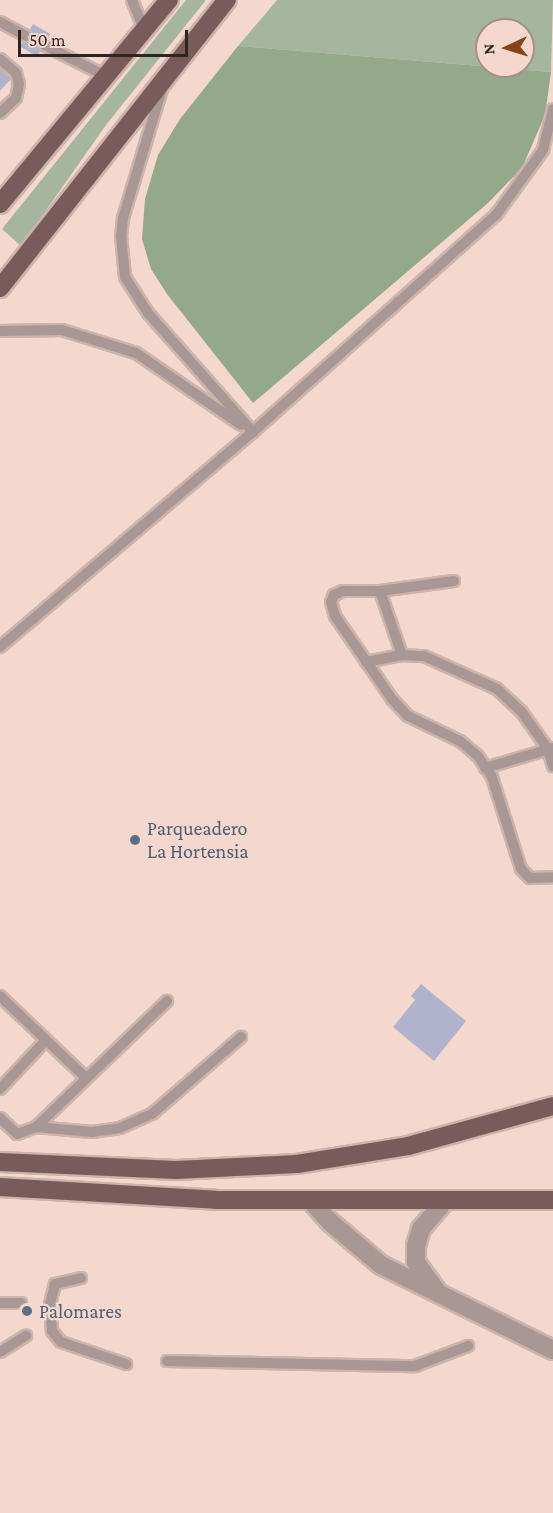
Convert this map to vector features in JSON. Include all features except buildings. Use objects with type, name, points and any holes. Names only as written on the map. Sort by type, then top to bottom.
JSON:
[{"type":"main road","points":[[0,204],[169,0]]},
{"type":"main road","points":[[0,288],[167,73],[227,0]]},
{"type":"main road","points":[[0,189],[70,118]]},
{"type":"main road","points":[[0,1162],[176,1170],[297,1164],[408,1146],[553,1106]]},
{"type":"main road","points":[[2,1188],[216,1200],[444,1202],[553,1200]]},
{"type":"street","points":[[311,1201],[330,1222],[381,1265],[553,1350]]},
{"type":"street","points":[[439,1294],[416,1262],[416,1246],[421,1229],[444,1202]]},
{"type":"lane","points":[[132,0],[144,29]]},
{"type":"lane","points":[[0,22],[26,36]]},
{"type":"lane","points":[[44,45],[106,76]]},
{"type":"lane","points":[[0,59],[16,73],[19,84],[16,98],[0,113]]},
{"type":"lane","points":[[167,73],[123,218],[125,278],[148,313],[253,432]]},
{"type":"lane","points":[[0,647],[253,432],[496,215],[543,150],[553,108]]},
{"type":"lane","points":[[0,332],[62,330],[136,353],[253,432]]},
{"type":"lane","points":[[454,580],[380,591],[343,591],[334,595],[331,602],[335,616],[366,662],[408,716],[460,741],[485,768],[521,869],[530,878],[553,877]]},
{"type":"lane","points":[[380,591],[402,655]]},
{"type":"lane","points":[[366,662],[402,655],[424,656],[452,666],[497,689],[520,711],[551,747],[553,766]]},
{"type":"lane","points":[[485,768],[551,747]]},
{"type":"lane","points":[[1,998],[87,1078]]},
{"type":"lane","points":[[0,1133],[17,1134],[36,1127],[167,1001]]},
{"type":"lane","points":[[36,1127],[92,1132],[120,1128],[152,1114],[241,1037]]},
{"type":"lane","points":[[0,1089],[46,1040]]},
{"type":"lane","points":[[0,1118],[17,1134]]},
{"type":"lane","points":[[81,1278],[56,1284],[50,1304],[52,1331],[61,1342],[126,1364]]},
{"type":"lane","points":[[0,1303],[21,1303]]},
{"type":"lane","points":[[0,1352],[26,1336]]},
{"type":"lane","points":[[167,1361],[415,1366],[434,1362],[468,1346]]},
{"type":"green space","points":[[186,0],[206,0],[106,125],[21,246],[2,229]]},
{"type":"green space","points":[[277,0],[553,0],[551,72],[535,71],[535,18],[475,18],[475,66],[238,46]]},
{"type":"green space","points":[[238,46],[475,66],[475,78],[535,78],[535,71],[551,72],[545,115],[522,168],[488,203],[253,403],[167,294],[151,269],[142,239],[145,199],[158,155],[180,119]]},
{"type":"place","name":"Parqueadero La Hortensia","points":[[135,840]]},
{"type":"place","name":"Palomares","points":[[27,1311]]}]
